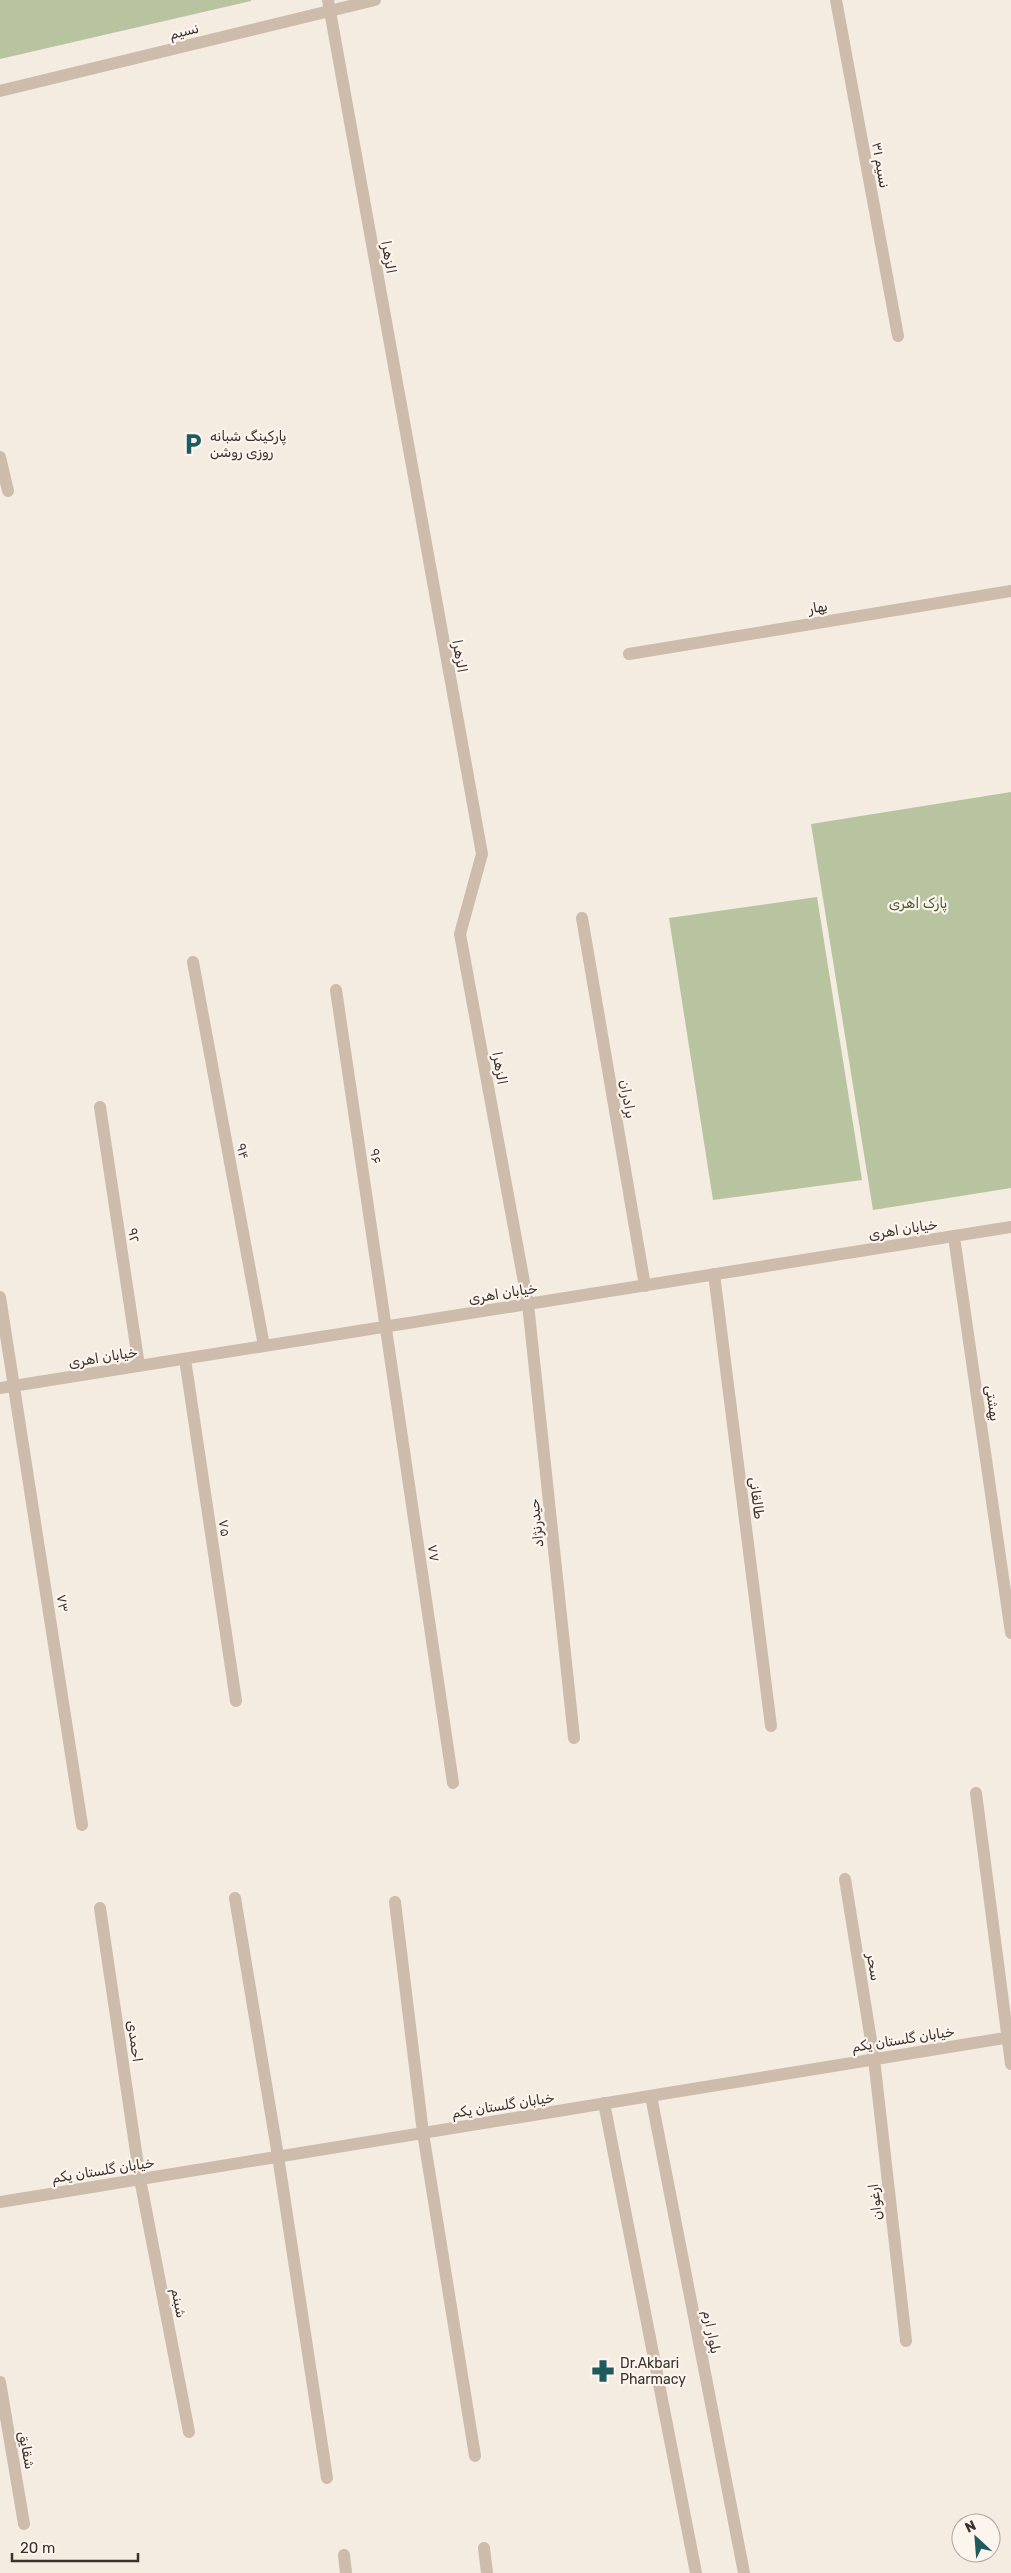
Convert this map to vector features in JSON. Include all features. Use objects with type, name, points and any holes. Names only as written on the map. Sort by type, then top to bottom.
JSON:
[{"type":"street","name":"نسیم","points":[[0,91],[329,5],[375,0]]},
{"type":"street","name":"نسیم ۳۱","points":[[836,0],[898,336]]},
{"type":"street","name":"الزهرا","points":[[329,5],[482,854],[460,934],[528,1304]]},
{"type":"street","points":[[0,458],[8,491]]},
{"type":"street","name":"بهار","points":[[629,654],[1011,591]]},
{"type":"street","name":"برادران","points":[[582,918],[645,1286]]},
{"type":"street","name":"۹۴","points":[[193,962],[264,1346]]},
{"type":"street","name":"۹۶","points":[[336,990],[386,1327]]},
{"type":"street","name":"۹۲","points":[[100,1107],[139,1366]]},
{"type":"street","name":"خیابان اهری","points":[[0,1388],[1011,1227]]},
{"type":"street","name":"بهشتی","points":[[954,1236],[1011,1632]]},
{"type":"street","name":"طالقانی","points":[[714,1274],[771,1726]]},
{"type":"street","name":"۷۳","points":[[0,1297],[82,1825]]},
{"type":"street","name":"حیدرنژاد","points":[[528,1304],[574,1738]]},
{"type":"street","name":"۷۷","points":[[386,1327],[454,1783]]},
{"type":"street","name":"۷۵","points":[[185,1359],[236,1701]]},
{"type":"street","points":[[976,1792],[1011,2064]]},
{"type":"street","name":"سحر","points":[[845,1879],[874,2059]]},
{"type":"street","points":[[235,1898],[278,2156],[327,2478]]},
{"type":"street","points":[[395,1902],[423,2133],[475,2456]]},
{"type":"street","name":"احمدی","points":[[100,1908],[140,2179]]},
{"type":"street","name":"خیابان گلستان یکم","points":[[0,2202],[1008,2037]]},
{"type":"street","name":"ارغوان","points":[[874,2059],[906,2341]]},
{"type":"street","name":"بلوار ارم","points":[[651,2096],[744,2573]]},
{"type":"street","points":[[604,2103],[696,2573]]},
{"type":"street","name":"شبنم","points":[[140,2179],[189,2432]]},
{"type":"street","name":"شقایق","points":[[0,2382],[24,2524]]},
{"type":"street","points":[[484,2548],[487,2573]]},
{"type":"street","points":[[344,2556],[346,2573]]},
{"type":"green space","points":[[0,0],[251,0],[251,1],[0,59]]},
{"type":"green space","name":"پارک اهری","points":[[1011,792],[1011,1188],[873,1210],[811,824]]},
{"type":"green space","points":[[817,897],[862,1180],[713,1200],[669,918]]},
{"type":"place","name":"پارکینگ شبانه روزی روشن","points":[[193,444]]},
{"type":"place","name":"Dr.Akbari Pharmacy","points":[[603,2371]]}]
